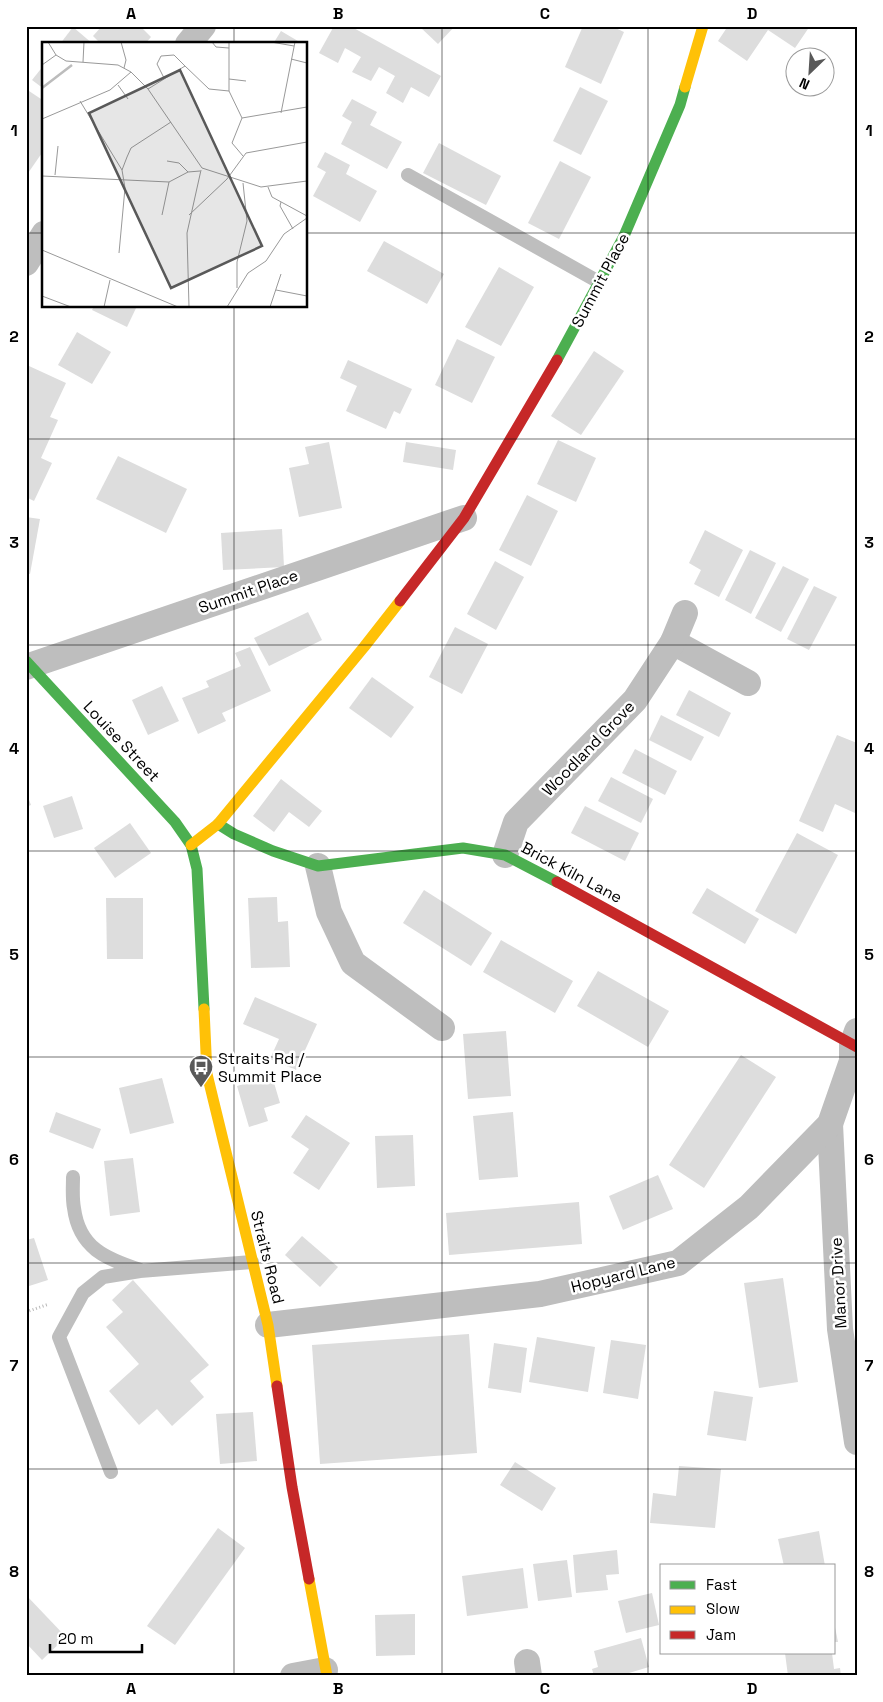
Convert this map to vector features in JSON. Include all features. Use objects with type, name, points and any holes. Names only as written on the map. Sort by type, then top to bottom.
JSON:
[{"type":"street","points":[[190,42],[204,26]]},
{"type":"street","name":"Summit Place","points":[[191,845],[218,824],[364,647],[464,518],[547,378],[624,236],[680,105],[703,26]]},
{"type":"street","points":[[26,263],[42,237]]},
{"type":"street","name":"Summit Place","points":[[28,664],[464,518]]},
{"type":"street","name":"Woodland Grove","points":[[505,854],[516,822],[635,700],[673,642],[685,613]]},
{"type":"street","points":[[673,642],[748,683]]},
{"type":"street","name":"Louise Street","points":[[28,664],[175,822],[191,845]]},
{"type":"street","name":"Brick Kiln Lane","points":[[218,824],[234,834],[273,851],[318,866],[463,848],[505,854],[855,1041]]},
{"type":"street","name":"Straits Road","points":[[191,845],[197,869],[207,1074],[268,1325],[292,1487],[326,1673]]},
{"type":"street","points":[[318,866],[329,912],[353,963],[442,1028]]},
{"type":"street","name":"Hopyard Lane","points":[[268,1325],[540,1294],[678,1263],[749,1207],[830,1124],[852,1061],[855,1041]]},
{"type":"street","name":"Manor Drive","points":[[830,1124],[840,1329],[857,1442]]},
{"type":"street","points":[[294,1676],[326,1673]]},
{"type":"lane","points":[[408,175],[600,282]]},
{"type":"lane","points":[[73,1177],[74,1208],[80,1232],[88,1244],[112,1261],[140,1270]]},
{"type":"lane","points":[[111,1472],[59,1337],[83,1293],[103,1278],[140,1270],[252,1262]]},
{"type":"building","points":[[102,26],[140,26],[151,37],[147,42],[99,42],[93,36]]},
{"type":"building","points":[[334,26],[350,26],[441,76],[429,97],[411,87],[403,103],[386,93],[395,76],[379,67],[371,81],[352,72],[361,57],[345,48],[338,63],[319,53]]},
{"type":"building","points":[[419,26],[455,26],[438,44]]},
{"type":"building","points":[[583,26],[611,26],[624,32],[601,84],[565,67]]},
{"type":"building","points":[[728,26],[810,26],[795,48],[768,30],[747,61],[718,41]]},
{"type":"building","points":[[73,27],[91,42],[62,42]]},
{"type":"building","points":[[281,31],[300,42],[274,42]]},
{"type":"building","points":[[42,68],[42,88],[32,80]]},
{"type":"building","points":[[580,87],[608,101],[581,155],[553,141]]},
{"type":"building","points":[[26,89],[42,100],[42,153],[26,176]]},
{"type":"building","points":[[352,99],[377,112],[370,125],[402,142],[387,169],[341,144],[352,122],[342,116]]},
{"type":"building","points":[[439,143],[501,176],[486,205],[423,173]]},
{"type":"building","points":[[325,152],[350,165],[346,174],[377,191],[360,222],[313,196],[326,172],[317,167]]},
{"type":"building","points":[[560,161],[591,177],[559,239],[528,223]]},
{"type":"building","points":[[384,241],[444,274],[427,304],[367,271]]},
{"type":"building","points":[[499,267],[534,287],[501,346],[465,327]]},
{"type":"building","points":[[93,308],[136,308],[127,327],[92,310]]},
{"type":"building","points":[[77,332],[111,352],[92,384],[58,365]]},
{"type":"building","points":[[457,339],[495,357],[472,403],[435,385]]},
{"type":"building","points":[[594,351],[624,371],[581,435],[551,416]]},
{"type":"building","points":[[348,360],[412,389],[400,414],[394,411],[386,429],[346,411],[357,386],[340,378]]},
{"type":"building","points":[[29,366],[66,383],[50,417],[58,420],[41,458],[52,463],[34,501],[26,497],[26,371]]},
{"type":"building","points":[[558,440],[596,458],[576,502],[537,484]]},
{"type":"building","points":[[329,442],[342,508],[299,517],[289,468],[309,464],[305,447]]},
{"type":"building","points":[[406,442],[456,450],[453,470],[403,462]]},
{"type":"building","points":[[118,456],[187,489],[166,533],[96,499]]},
{"type":"building","points":[[527,495],[558,511],[531,566],[499,550]]},
{"type":"building","points":[[26,517],[40,519],[30,574],[26,573]]},
{"type":"building","points":[[282,529],[284,567],[223,570],[221,533]]},
{"type":"building","points":[[705,530],[743,550],[719,597],[694,584],[701,570],[689,563]]},
{"type":"building","points":[[750,550],[776,563],[751,614],[725,600]]},
{"type":"building","points":[[495,561],[524,577],[496,630],[467,614]]},
{"type":"building","points":[[783,566],[809,579],[781,632],[755,618]]},
{"type":"building","points":[[814,586],[837,597],[809,650],[787,639]]},
{"type":"building","points":[[308,612],[322,640],[269,666],[254,638]]},
{"type":"building","points":[[455,627],[488,644],[462,694],[429,677]]},
{"type":"building","points":[[250,647],[271,691],[222,713],[226,721],[198,734],[182,698],[209,687],[206,681],[241,666],[235,653]]},
{"type":"building","points":[[372,677],[414,707],[391,738],[349,708]]},
{"type":"building","points":[[162,686],[179,721],[148,735],[132,700]]},
{"type":"building","points":[[689,690],[731,713],[719,737],[676,715]]},
{"type":"building","points":[[661,715],[704,737],[691,761],[649,740]]},
{"type":"building","points":[[837,735],[857,743],[857,809],[855,813],[835,804],[823,832],[799,821]]},
{"type":"building","points":[[635,749],[677,771],[665,795],[622,773]]},
{"type":"building","points":[[611,777],[653,799],[641,823],[598,801]]},
{"type":"building","points":[[281,779],[322,811],[309,827],[289,812],[274,832],[253,816]]},
{"type":"building","points":[[26,792],[31,805],[26,807]]},
{"type":"building","points":[[72,796],[83,829],[54,838],[43,806]]},
{"type":"building","points":[[585,806],[639,833],[625,861],[571,833]]},
{"type":"building","points":[[130,823],[151,853],[115,878],[94,848]]},
{"type":"building","points":[[797,833],[838,855],[796,934],[755,911]]},
{"type":"building","points":[[707,888],[759,919],[745,944],[692,913]]},
{"type":"building","points":[[424,890],[492,933],[471,966],[403,923]]},
{"type":"building","points":[[277,897],[278,922],[288,921],[290,967],[251,968],[248,898]]},
{"type":"building","points":[[106,898],[143,898],[143,959],[107,959]]},
{"type":"building","points":[[501,940],[573,981],[555,1013],[483,972]]},
{"type":"building","points":[[598,971],[669,1011],[648,1047],[577,1006]]},
{"type":"building","points":[[255,997],[317,1024],[296,1070],[270,1059],[279,1039],[243,1024]]},
{"type":"building","points":[[506,1031],[511,1096],[468,1099],[463,1034]]},
{"type":"building","points":[[741,1055],[776,1077],[704,1188],[669,1165]]},
{"type":"building","points":[[272,1076],[280,1103],[264,1108],[268,1121],[249,1127],[237,1086]]},
{"type":"building","points":[[162,1078],[174,1123],[130,1134],[119,1088]]},
{"type":"building","points":[[56,1112],[101,1129],[93,1149],[49,1132]]},
{"type":"building","points":[[513,1112],[518,1177],[479,1180],[473,1116]]},
{"type":"building","points":[[306,1115],[350,1143],[319,1190],[293,1173],[309,1149],[291,1137]]},
{"type":"building","points":[[413,1135],[415,1186],[377,1188],[375,1136]]},
{"type":"building","points":[[133,1158],[140,1212],[110,1216],[104,1161]]},
{"type":"building","points":[[658,1175],[673,1209],[623,1230],[609,1196]]},
{"type":"building","points":[[579,1202],[582,1244],[449,1255],[446,1213]]},
{"type":"building","points":[[302,1236],[338,1267],[320,1287],[285,1255]]},
{"type":"building","points":[[34,1238],[48,1280],[26,1287],[26,1240]]},
{"type":"building","points":[[783,1278],[798,1382],[759,1388],[744,1283]]},
{"type":"building","points":[[133,1280],[209,1365],[190,1381],[204,1397],[172,1426],[157,1409],[139,1425],[109,1391],[139,1364],[106,1327],[123,1312],[112,1300]]},
{"type":"building","points":[[469,1334],[477,1453],[320,1464],[312,1345]]},
{"type":"building","points":[[537,1337],[595,1347],[588,1392],[529,1382]]},
{"type":"building","points":[[611,1340],[646,1345],[638,1399],[603,1393]]},
{"type":"building","points":[[494,1343],[527,1348],[521,1393],[488,1388]]},
{"type":"building","points":[[714,1391],[753,1397],[746,1441],[707,1435]]},
{"type":"building","points":[[253,1412],[257,1461],[220,1464],[216,1414]]},
{"type":"building","points":[[515,1462],[556,1488],[542,1511],[500,1485]]},
{"type":"building","points":[[679,1466],[721,1469],[715,1528],[650,1523],[653,1493],[676,1496]]},
{"type":"building","points":[[218,1528],[245,1548],[175,1645],[147,1626]]},
{"type":"building","points":[[819,1531],[825,1564],[784,1564],[778,1539]]},
{"type":"building","points":[[617,1550],[619,1574],[606,1575],[608,1590],[576,1593],[573,1555]]},
{"type":"building","points":[[567,1560],[572,1597],[538,1601],[533,1564]]},
{"type":"building","points":[[523,1568],[528,1608],[467,1616],[462,1576]]},
{"type":"building","points":[[652,1593],[659,1625],[626,1633],[618,1601]]},
{"type":"building","points":[[26,1595],[66,1637],[42,1660],[26,1643]]},
{"type":"building","points":[[415,1614],[415,1655],[376,1656],[375,1615]]},
{"type":"building","points":[[641,1638],[649,1667],[619,1676],[594,1676],[592,1669],[598,1667],[594,1651]]},
{"type":"building","points":[[785,1654],[832,1654],[834,1669],[840,1668],[841,1676],[788,1676]]},
{"type":"traffic: fast","points":[[557,360],[624,236],[680,105],[685,87]]},
{"type":"traffic: fast","points":[[26,661],[175,822],[191,845],[197,869],[204,1009]]},
{"type":"traffic: fast","points":[[218,824],[234,834],[273,851],[318,866],[463,848],[505,855],[557,882]]},
{"type":"traffic: slow","points":[[685,87],[703,26]]},
{"type":"traffic: slow","points":[[191,845],[218,824],[400,601]]},
{"type":"traffic: slow","points":[[204,1009],[207,1074],[268,1325],[277,1386]]},
{"type":"traffic: slow","points":[[309,1579],[327,1676]]},
{"type":"traffic: jam","points":[[400,601],[464,518],[557,360]]},
{"type":"traffic: jam","points":[[557,882],[857,1047]]},
{"type":"traffic: jam","points":[[277,1386],[292,1487],[309,1579]]},
{"type":"place","name":"Straits Rd / Summit Place","points":[[201,1088]]}]
